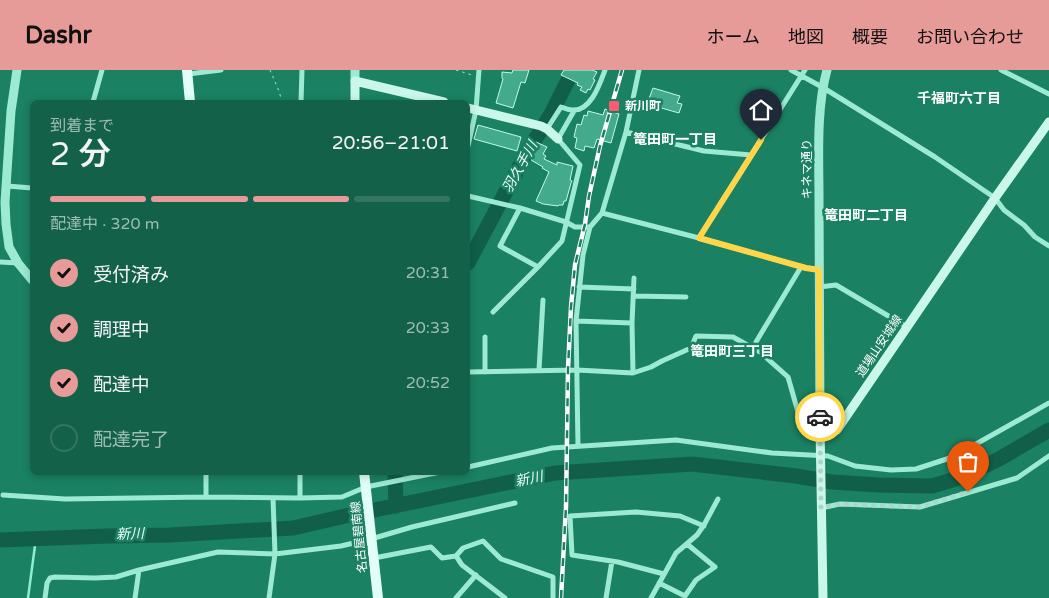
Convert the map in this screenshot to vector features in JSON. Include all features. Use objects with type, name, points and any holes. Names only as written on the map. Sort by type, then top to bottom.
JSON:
[{"type":"main road","points":[[187,72],[190,100]]},
{"type":"main road","points":[[355,100],[355,81],[436,100]]},
{"type":"main road","points":[[472,109],[547,129],[558,139]]},
{"type":"main road","name":"道場山安城線","points":[[820,426],[837,430],[1049,122]]},
{"type":"main road","points":[[820,426],[822,598]]},
{"type":"main road","name":"名古屋碧南線","points":[[364,475],[378,598]]},
{"type":"street","points":[[17,70],[11,111],[5,202],[6,224],[9,247],[18,263],[30,278]]},
{"type":"street","points":[[94,100],[102,70]]},
{"type":"street","points":[[187,72],[221,70]]},
{"type":"street","points":[[301,100],[302,70]]},
{"type":"street","points":[[355,70],[355,81]]},
{"type":"street","points":[[470,128],[479,70]]},
{"type":"street","points":[[547,129],[561,107],[574,110],[584,107],[594,96],[606,70]]},
{"type":"street","points":[[578,446],[576,321],[583,255],[590,227],[602,214],[626,132],[639,70]]},
{"type":"street","points":[[791,70],[935,157],[995,198],[1004,210],[1024,225],[1035,237],[1049,246]]},
{"type":"street","points":[[699,238],[805,70]]},
{"type":"street","name":"キネマ通り","points":[[820,426],[819,136],[822,87],[827,70]]},
{"type":"street","points":[[1001,70],[1049,94]]},
{"type":"street","points":[[493,312],[562,241],[580,164],[558,139],[574,110]]},
{"type":"street","points":[[626,132],[704,151],[751,155]]},
{"type":"street","points":[[6,186],[30,188]]},
{"type":"street","points":[[470,196],[520,208],[575,226],[590,227]]},
{"type":"street","points":[[520,208],[500,246],[538,267]]},
{"type":"street","points":[[602,214],[699,238],[801,267],[819,270]]},
{"type":"street","points":[[0,262],[18,263]]},
{"type":"street","points":[[756,350],[756,342],[801,267]]},
{"type":"street","points":[[633,373],[632,322],[634,278]]},
{"type":"street","points":[[819,286],[836,285],[907,327]]},
{"type":"street","points":[[580,287],[634,288]]},
{"type":"street","points":[[634,296],[686,297]]},
{"type":"street","points":[[539,370],[543,300]]},
{"type":"street","points":[[576,321],[632,322]]},
{"type":"street","points":[[470,372],[578,370],[633,373],[651,368],[691,348],[696,336],[733,337],[760,352],[788,377],[800,419],[820,426]]},
{"type":"street","points":[[484,338],[485,372]]},
{"type":"street","points":[[470,467],[552,448],[676,440],[772,453],[820,458],[828,456],[855,466],[891,470],[916,469],[953,457],[1049,403]]},
{"type":"street","points":[[821,505],[920,507],[1017,478],[1049,456]]},
{"type":"street","points":[[206,475],[206,497]]},
{"type":"street","points":[[300,475],[300,498]]},
{"type":"street","points":[[3,494],[65,498],[342,497],[366,489],[427,475]]},
{"type":"street","points":[[269,598],[275,553],[273,498]]},
{"type":"street","points":[[651,598],[676,553],[697,535],[704,526],[718,499]]},
{"type":"street","points":[[45,598],[50,578],[116,576],[218,552],[275,553],[342,546],[371,536],[515,503]]},
{"type":"street","points":[[664,574],[612,561],[572,555],[570,516],[636,512],[680,516],[704,526]]},
{"type":"street","points":[[374,558],[431,547],[442,558],[456,556],[463,548],[483,541],[501,559],[553,577],[553,598]]},
{"type":"street","points":[[659,582],[685,596],[696,580],[715,567],[687,544]]},
{"type":"street","points":[[456,556],[462,565],[506,598]]},
{"type":"street","points":[[606,598],[612,561]]},
{"type":"street","points":[[135,598],[140,570]]},
{"type":"street","points":[[456,598],[476,576]]},
{"type":"path","points":[[270,70],[281,100]]},
{"type":"path","points":[[456,70],[479,77]]},
{"type":"building","points":[[513,70],[529,70],[525,83],[521,82],[513,108],[496,103],[503,79],[502,72],[512,73]]},
{"type":"building","points":[[564,70],[592,70],[597,72],[590,90],[588,89],[586,93],[580,90],[582,87],[577,85],[578,83],[561,75]]},
{"type":"building","points":[[653,88],[680,96],[677,103],[682,104],[679,113],[647,104]]},
{"type":"building","points":[[605,109],[619,114],[611,143],[597,139],[594,148],[585,146],[584,151],[575,148],[577,138],[574,137],[577,124],[581,125],[584,115],[587,116],[588,111],[603,115]]},
{"type":"building","points":[[478,125],[521,137],[517,151],[474,139]]},
{"type":"building","points":[[536,142],[547,147],[543,154],[546,156],[544,159],[557,165],[557,162],[573,166],[570,180],[572,181],[563,205],[543,204],[536,201],[549,172],[528,157]]},
{"type":"waterway","name":"羽久手川","points":[[470,259],[526,154],[551,114],[573,70]]},
{"type":"waterway","name":"新川","points":[[0,540],[170,535],[293,528],[555,473],[692,464],[832,482],[932,486],[962,477],[999,459],[1049,430]]},
{"type":"waterway","name":"羽久手川","points":[[395,475],[396,506]]},
{"type":"waterway","points":[[28,598],[36,538]]},
{"type":"railway","points":[[561,598],[566,507],[568,369],[575,265],[600,146],[622,70]]},
{"type":"way so far","points":[[820,417],[821,508],[840,504],[920,507],[968,492]]},
{"type":"place","name":"新川町","points":[[614,106]]},
{"type":"district","name":"千福町六丁目","points":[[959,98]]},
{"type":"district","name":"篭田町一丁目","points":[[675,139]]},
{"type":"district","name":"篭田町二丁目","points":[[866,215]]},
{"type":"district","name":"篭田町三丁目","points":[[732,351]]},
{"type":"route","points":[[761,140],[699,238],[819,270],[820,417]]}]
